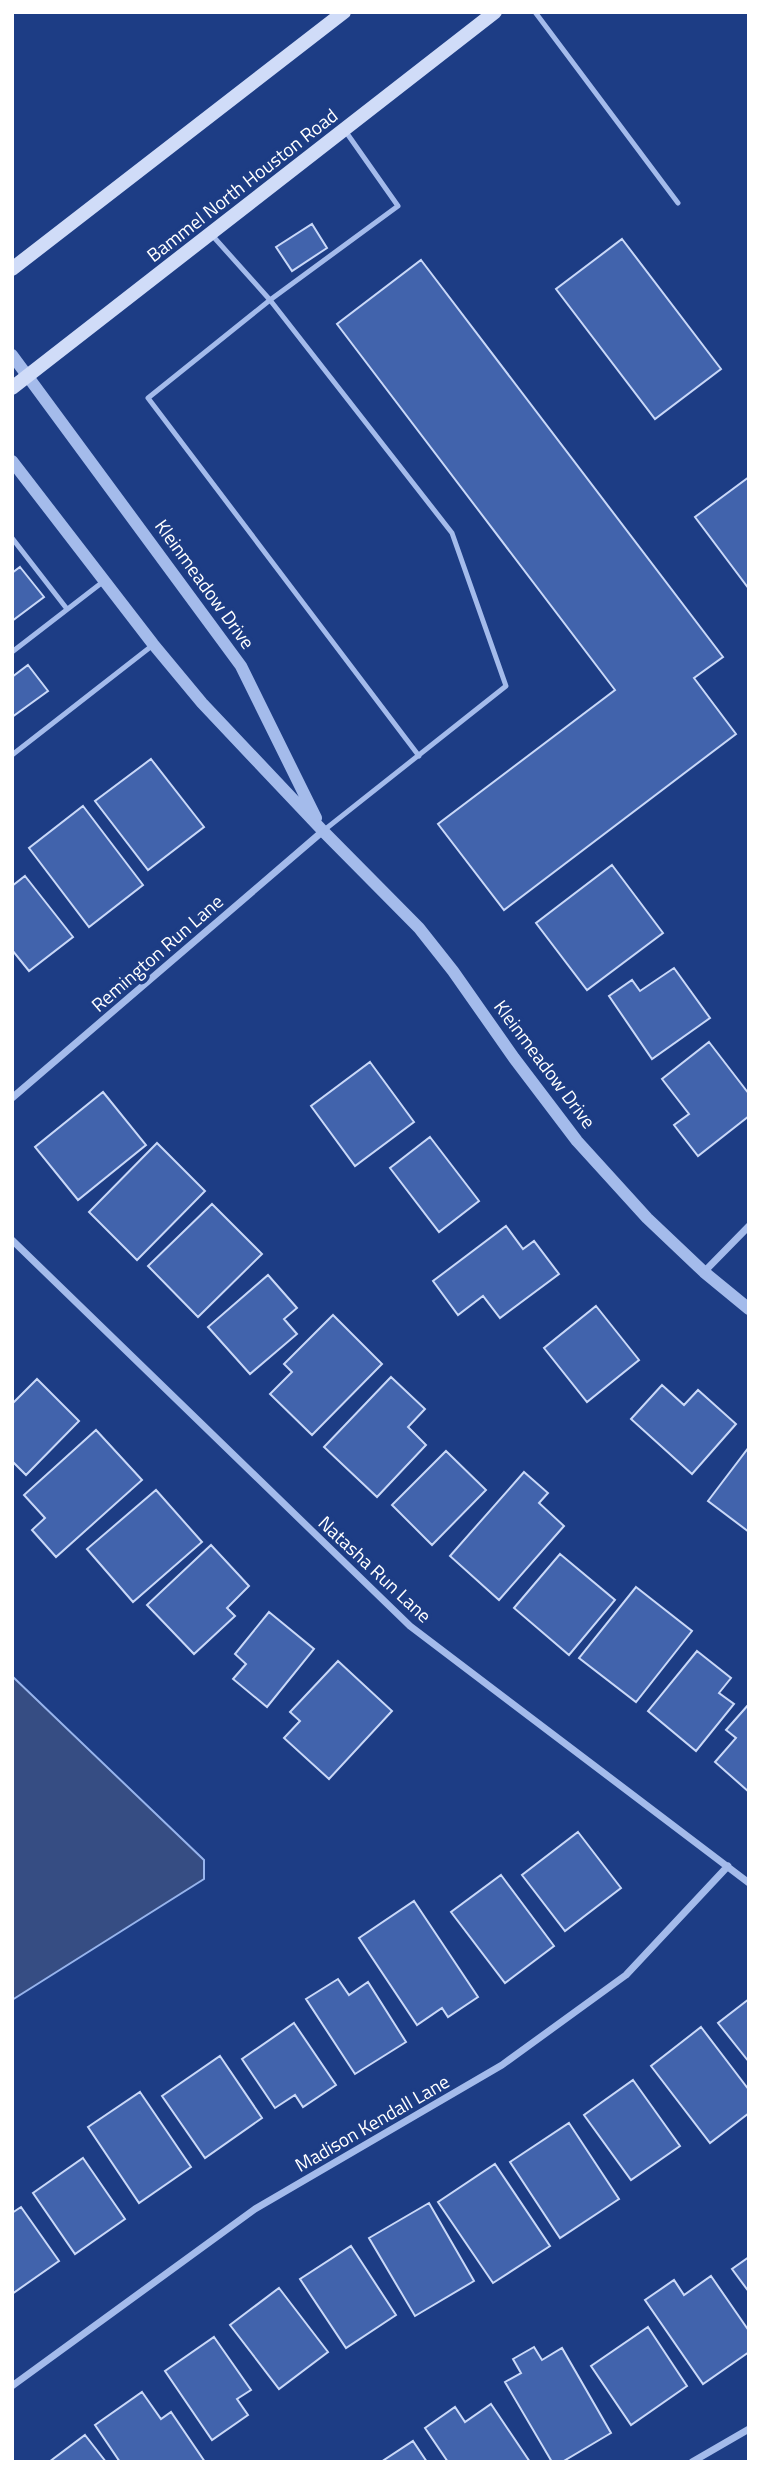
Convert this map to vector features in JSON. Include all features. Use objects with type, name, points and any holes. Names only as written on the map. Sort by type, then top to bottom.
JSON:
[{"type":"main road","points":[[12,269],[344,12]]},
{"type":"main road","name":"Bammel North Houston Road","points":[[12,388],[495,12]]},
{"type":"street","name":"Kleinmeadow Drive","points":[[12,355],[241,666],[323,831]]},
{"type":"street","name":"Kleinmeadow Drive","points":[[12,461],[153,644],[202,703],[419,928],[578,1141],[647,1218],[704,1272],[749,1309]]},
{"type":"street","name":"Remington Run Lane","points":[[12,1098],[323,831]]},
{"type":"street","points":[[704,1272],[749,1226]]},
{"type":"street","name":"Natasha Run Lane","points":[[12,1240],[410,1626],[749,1883]]},
{"type":"street","name":"Madison Kendall Lane","points":[[12,2386],[255,2209],[513,2057],[626,1975],[728,1866]]},
{"type":"street","points":[[692,2462],[749,2429]]},
{"type":"lane","points":[[536,12],[678,203]]},
{"type":"lane","points":[[344,129],[398,206],[271,300],[148,398],[419,756]]},
{"type":"lane","points":[[211,234],[271,300],[452,533],[506,686],[323,831]]},
{"type":"lane","points":[[12,538],[67,609]]},
{"type":"lane","points":[[12,652],[105,580]]},
{"type":"lane","points":[[12,755],[153,644]]},
{"type":"water","points":[[12,1676],[204,1860],[204,1879],[12,2000]]},
{"type":"building","points":[[312,224],[327,248],[292,271],[276,247]]},
{"type":"building","points":[[622,239],[721,369],[655,419],[556,289]]},
{"type":"building","points":[[421,260],[723,657],[694,678],[736,734],[504,910],[438,824],[615,690],[337,324]]},
{"type":"building","points":[[749,477],[749,589],[695,517]]},
{"type":"building","points":[[20,567],[44,597],[12,621],[12,573]]},
{"type":"building","points":[[28,665],[48,691],[12,717],[12,677]]},
{"type":"building","points":[[151,759],[204,827],[148,870],[95,801]]},
{"type":"building","points":[[83,806],[143,885],[89,927],[29,848]]},
{"type":"building","points":[[612,865],[663,933],[587,990],[536,923]]},
{"type":"building","points":[[25,876],[73,937],[29,971],[12,950],[12,886]]},
{"type":"building","points":[[674,968],[710,1018],[652,1059],[609,996],[632,980],[640,991]]},
{"type":"building","points":[[709,1042],[749,1094],[749,1116],[698,1156],[674,1125],[689,1114],[662,1079]]},
{"type":"building","points":[[370,1062],[414,1122],[355,1166],[311,1106]]},
{"type":"building","points":[[103,1092],[146,1145],[78,1200],[35,1147]]},
{"type":"building","points":[[430,1137],[479,1201],[439,1232],[390,1168]]},
{"type":"building","points":[[157,1143],[205,1191],[137,1260],[89,1212]]},
{"type":"building","points":[[212,1204],[262,1254],[198,1317],[148,1266]]},
{"type":"building","points":[[506,1226],[523,1249],[534,1241],[559,1274],[500,1318],[483,1296],[458,1315],[433,1281]]},
{"type":"building","points":[[268,1275],[297,1308],[284,1319],[297,1334],[250,1374],[208,1327]]},
{"type":"building","points":[[596,1306],[639,1360],[587,1402],[544,1348]]},
{"type":"building","points":[[333,1315],[382,1364],[312,1435],[270,1394],[292,1372],[284,1364]]},
{"type":"building","points":[[391,1377],[425,1409],[408,1427],[426,1445],[377,1497],[324,1447]]},
{"type":"building","points":[[37,1379],[79,1421],[26,1475],[12,1461],[12,1404]]},
{"type":"building","points":[[662,1385],[684,1405],[698,1390],[736,1424],[692,1474],[631,1419]]},
{"type":"building","points":[[96,1430],[142,1480],[56,1557],[32,1530],[45,1518],[24,1495]]},
{"type":"building","points":[[749,1447],[749,1532],[708,1501]]},
{"type":"building","points":[[446,1451],[486,1490],[432,1545],[392,1505]]},
{"type":"building","points":[[524,1472],[548,1493],[539,1503],[564,1526],[499,1600],[450,1556]]},
{"type":"building","points":[[156,1490],[202,1542],[133,1602],[87,1549]]},
{"type":"building","points":[[211,1545],[249,1586],[227,1608],[235,1616],[194,1654],[147,1605]]},
{"type":"building","points":[[560,1554],[615,1600],[569,1655],[514,1608]]},
{"type":"building","points":[[636,1587],[692,1631],[636,1702],[579,1658]]},
{"type":"building","points":[[269,1612],[314,1649],[267,1707],[233,1679],[246,1664],[235,1654]]},
{"type":"building","points":[[697,1651],[731,1678],[719,1693],[734,1704],[696,1751],[648,1711]]},
{"type":"building","points":[[338,1661],[392,1711],[329,1779],[284,1738],[300,1721],[290,1712]]},
{"type":"building","points":[[749,1704],[749,1792],[715,1762],[736,1738],[726,1730]]},
{"type":"building","points":[[578,1832],[621,1888],[565,1931],[522,1875]]},
{"type":"building","points":[[501,1875],[554,1946],[505,1983],[451,1912]]},
{"type":"building","points":[[414,1901],[478,1997],[448,2017],[442,2008],[417,2025],[359,1938]]},
{"type":"building","points":[[338,1979],[349,1995],[368,1982],[406,2042],[355,2074],[306,1999]]},
{"type":"building","points":[[749,1999],[749,2062],[718,2023]]},
{"type":"building","points":[[294,2023],[336,2085],[303,2107],[295,2095],[275,2108],[242,2059]]},
{"type":"building","points":[[701,2027],[749,2090],[749,2113],[710,2143],[651,2066]]},
{"type":"building","points":[[220,2056],[262,2118],[205,2158],[162,2096]]},
{"type":"building","points":[[633,2080],[680,2146],[631,2180],[584,2115]]},
{"type":"building","points":[[140,2092],[191,2167],[139,2203],[88,2127]]},
{"type":"building","points":[[569,2123],[619,2199],[560,2238],[510,2162]]},
{"type":"building","points":[[83,2158],[125,2219],[75,2254],[33,2193]]},
{"type":"building","points":[[495,2164],[550,2246],[493,2283],[438,2202]]},
{"type":"building","points":[[429,2203],[474,2281],[415,2316],[369,2238]]},
{"type":"building","points":[[21,2207],[59,2261],[12,2294],[12,2213]]},
{"type":"building","points":[[351,2246],[396,2315],[346,2348],[300,2279]]},
{"type":"building","points":[[749,2257],[749,2292],[732,2269]]},
{"type":"building","points":[[711,2276],[749,2331],[749,2352],[703,2384],[645,2300],[674,2280],[684,2295]]},
{"type":"building","points":[[279,2288],[328,2352],[279,2389],[230,2325]]},
{"type":"building","points":[[648,2327],[687,2386],[631,2425],[591,2366]]},
{"type":"building","points":[[214,2337],[251,2390],[237,2399],[248,2415],[212,2440],[165,2371]]},
{"type":"building","points":[[534,2347],[542,2360],[562,2348],[611,2433],[562,2462],[552,2462],[505,2382],[521,2373],[513,2359]]},
{"type":"building","points":[[142,2392],[161,2419],[171,2412],[205,2462],[120,2462],[95,2425]]},
{"type":"building","points":[[491,2404],[530,2462],[448,2462],[425,2428],[455,2407],[465,2422]]},
{"type":"building","points":[[85,2435],[106,2462],[49,2462]]},
{"type":"building","points":[[413,2441],[427,2462],[381,2462]]}]
